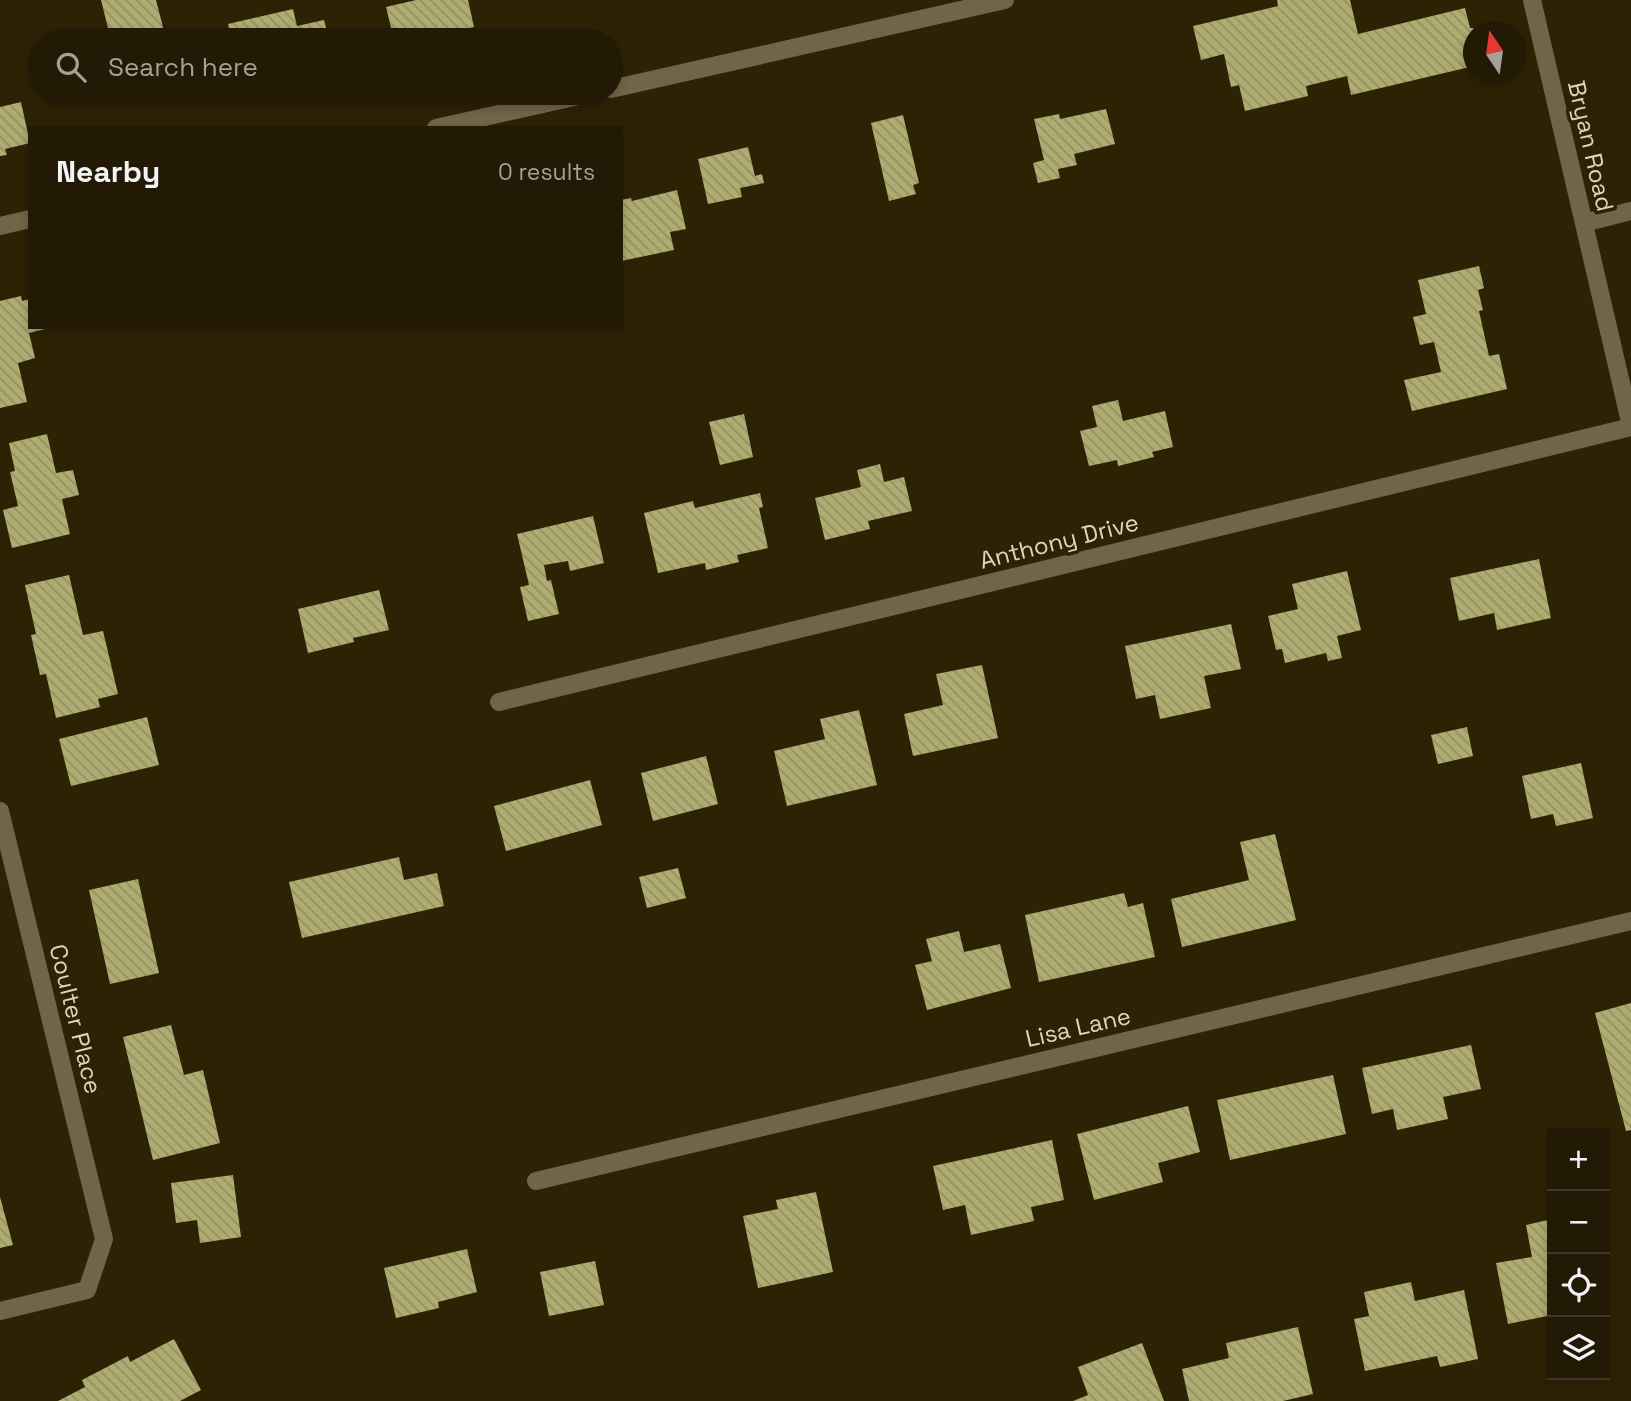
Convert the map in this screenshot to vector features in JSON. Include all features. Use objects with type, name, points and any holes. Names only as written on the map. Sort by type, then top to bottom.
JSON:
[{"type":"street","points":[[623,86],[1005,0]]},
{"type":"street","name":"Bryan Road","points":[[1532,0],[1631,427]]},
{"type":"street","points":[[445,126],[539,105]]},
{"type":"street","points":[[1584,223],[1631,211]]},
{"type":"street","points":[[0,226],[28,219]]},
{"type":"street","name":"Anthony Drive","points":[[499,702],[1631,427]]},
{"type":"street","name":"Coulter Place","points":[[0,811],[104,1239],[88,1290],[0,1311]]},
{"type":"street","name":"Lisa Lane","points":[[536,1181],[1631,921]]},
{"type":"building","points":[[101,0],[156,0],[163,28],[108,28]]},
{"type":"building","points":[[416,0],[468,0],[474,27],[391,28],[386,7]]},
{"type":"building","points":[[1277,0],[1350,0],[1358,34],[1465,8],[1468,21],[1463,21],[1463,69],[1351,95],[1347,76],[1306,86],[1308,96],[1245,111],[1239,85],[1231,87],[1224,54],[1201,60],[1193,26],[1278,6]]},
{"type":"building","points":[[293,9],[297,26],[324,20],[326,28],[229,28],[228,24]]},
{"type":"building","points":[[21,102],[28,143],[5,149],[7,155],[0,156],[0,107]]},
{"type":"building","points":[[1106,109],[1115,144],[1074,154],[1077,165],[1058,169],[1060,178],[1038,183],[1033,163],[1044,160],[1034,119],[1059,114],[1060,119]]},
{"type":"building","points":[[903,115],[919,183],[913,185],[916,194],[889,201],[871,123]]},
{"type":"building","points":[[748,147],[755,176],[762,174],[764,183],[740,188],[742,197],[708,204],[698,159]]},
{"type":"building","points":[[677,190],[686,229],[670,232],[674,250],[623,261],[623,200],[631,198],[632,201]]},
{"type":"building","points":[[1479,266],[1484,288],[1478,290],[1483,310],[1479,311],[1489,356],[1499,354],[1507,389],[1412,411],[1404,380],[1441,372],[1434,342],[1420,345],[1413,317],[1426,314],[1418,280]]},
{"type":"building","points":[[21,296],[22,301],[28,300],[28,329],[45,329],[29,333],[35,358],[18,363],[27,402],[0,408],[0,301]]},
{"type":"building","points":[[1118,400],[1123,421],[1165,411],[1173,447],[1152,452],[1154,457],[1118,466],[1117,460],[1089,466],[1080,431],[1097,427],[1092,406]]},
{"type":"building","points":[[744,414],[753,457],[720,465],[709,422]]},
{"type":"building","points":[[47,434],[56,473],[73,470],[79,495],[62,499],[70,534],[12,548],[3,510],[18,506],[10,472],[15,471],[9,443]]},
{"type":"building","points":[[880,464],[884,482],[904,477],[912,511],[868,521],[870,529],[825,540],[815,498],[861,487],[857,470]]},
{"type":"building","points":[[760,493],[763,507],[759,508],[768,548],[737,555],[739,562],[706,570],[705,563],[658,573],[644,513],[693,501],[695,508]]},
{"type":"building","points":[[593,516],[604,563],[570,571],[568,561],[544,565],[547,581],[551,580],[559,614],[528,621],[520,587],[529,585],[517,534]]},
{"type":"building","points":[[1539,559],[1551,618],[1497,630],[1494,613],[1459,621],[1450,578]]},
{"type":"building","points":[[1347,571],[1361,630],[1337,636],[1342,658],[1328,661],[1326,653],[1285,663],[1282,649],[1276,650],[1268,616],[1298,609],[1292,584]]},
{"type":"building","points":[[69,575],[83,635],[103,631],[118,694],[98,699],[100,707],[56,718],[46,674],[40,675],[31,635],[36,634],[25,585]]},
{"type":"building","points":[[379,590],[389,630],[353,638],[354,642],[308,653],[298,609]]},
{"type":"building","points":[[1231,624],[1241,669],[1204,676],[1211,708],[1160,719],[1155,695],[1136,699],[1125,646]]},
{"type":"building","points":[[982,665],[998,738],[913,756],[904,714],[943,705],[936,674]]},
{"type":"building","points":[[859,710],[877,785],[787,806],[774,751],[825,739],[820,719]]},
{"type":"building","points":[[147,717],[159,765],[71,786],[59,739]]},
{"type":"building","points":[[1467,727],[1473,756],[1438,764],[1431,735]]},
{"type":"building","points":[[706,756],[718,804],[653,821],[641,773]]},
{"type":"building","points":[[1581,763],[1593,818],[1556,826],[1553,814],[1531,819],[1522,776]]},
{"type":"building","points":[[590,780],[602,825],[506,851],[494,806]]},
{"type":"building","points":[[1275,834],[1296,920],[1182,947],[1171,899],[1249,880],[1240,842]]},
{"type":"building","points":[[399,857],[404,880],[437,873],[444,906],[302,938],[289,882]]},
{"type":"building","points":[[678,868],[686,898],[647,908],[639,877]]},
{"type":"building","points":[[138,879],[159,973],[110,984],[89,890]]},
{"type":"building","points":[[1124,893],[1128,907],[1143,903],[1155,957],[1039,982],[1025,915]]},
{"type":"building","points":[[959,931],[964,952],[1000,944],[1011,988],[927,1010],[915,965],[932,961],[926,939]]},
{"type":"building","points":[[1631,1003],[1631,1130],[1626,1131],[1595,1013]]},
{"type":"building","points":[[171,1025],[184,1075],[203,1070],[220,1143],[153,1160],[123,1037]]},
{"type":"building","points":[[1471,1045],[1481,1089],[1443,1097],[1448,1119],[1397,1130],[1393,1109],[1372,1114],[1362,1068]]},
{"type":"building","points":[[1333,1075],[1346,1134],[1230,1160],[1217,1100]]},
{"type":"building","points":[[1188,1106],[1200,1152],[1158,1163],[1163,1182],[1094,1200],[1077,1134]]},
{"type":"building","points":[[1052,1140],[1064,1200],[1031,1207],[1034,1221],[971,1235],[965,1205],[943,1210],[933,1166]]},
{"type":"building","points":[[233,1175],[241,1237],[200,1243],[197,1220],[176,1223],[171,1183]]},
{"type":"building","points":[[816,1192],[833,1272],[758,1288],[743,1216],[778,1209],[776,1200]]},
{"type":"building","points":[[0,1197],[13,1245],[0,1248]]},
{"type":"building","points":[[1547,1220],[1547,1316],[1508,1324],[1496,1263],[1532,1257],[1526,1225]]},
{"type":"building","points":[[467,1249],[477,1292],[438,1302],[439,1308],[396,1318],[384,1268]]},
{"type":"building","points":[[595,1261],[604,1305],[549,1316],[540,1272]]},
{"type":"building","points":[[1411,1282],[1415,1301],[1464,1290],[1478,1359],[1440,1367],[1437,1356],[1365,1371],[1354,1319],[1369,1316],[1364,1292]]},
{"type":"building","points":[[1298,1327],[1313,1394],[1283,1401],[1189,1401],[1182,1369],[1229,1358],[1226,1343]]},
{"type":"building","points":[[174,1339],[201,1390],[180,1401],[58,1401],[85,1387],[82,1380],[128,1356],[130,1362]]},
{"type":"building","points":[[1142,1343],[1164,1401],[1073,1401],[1088,1395],[1078,1367]]}]
